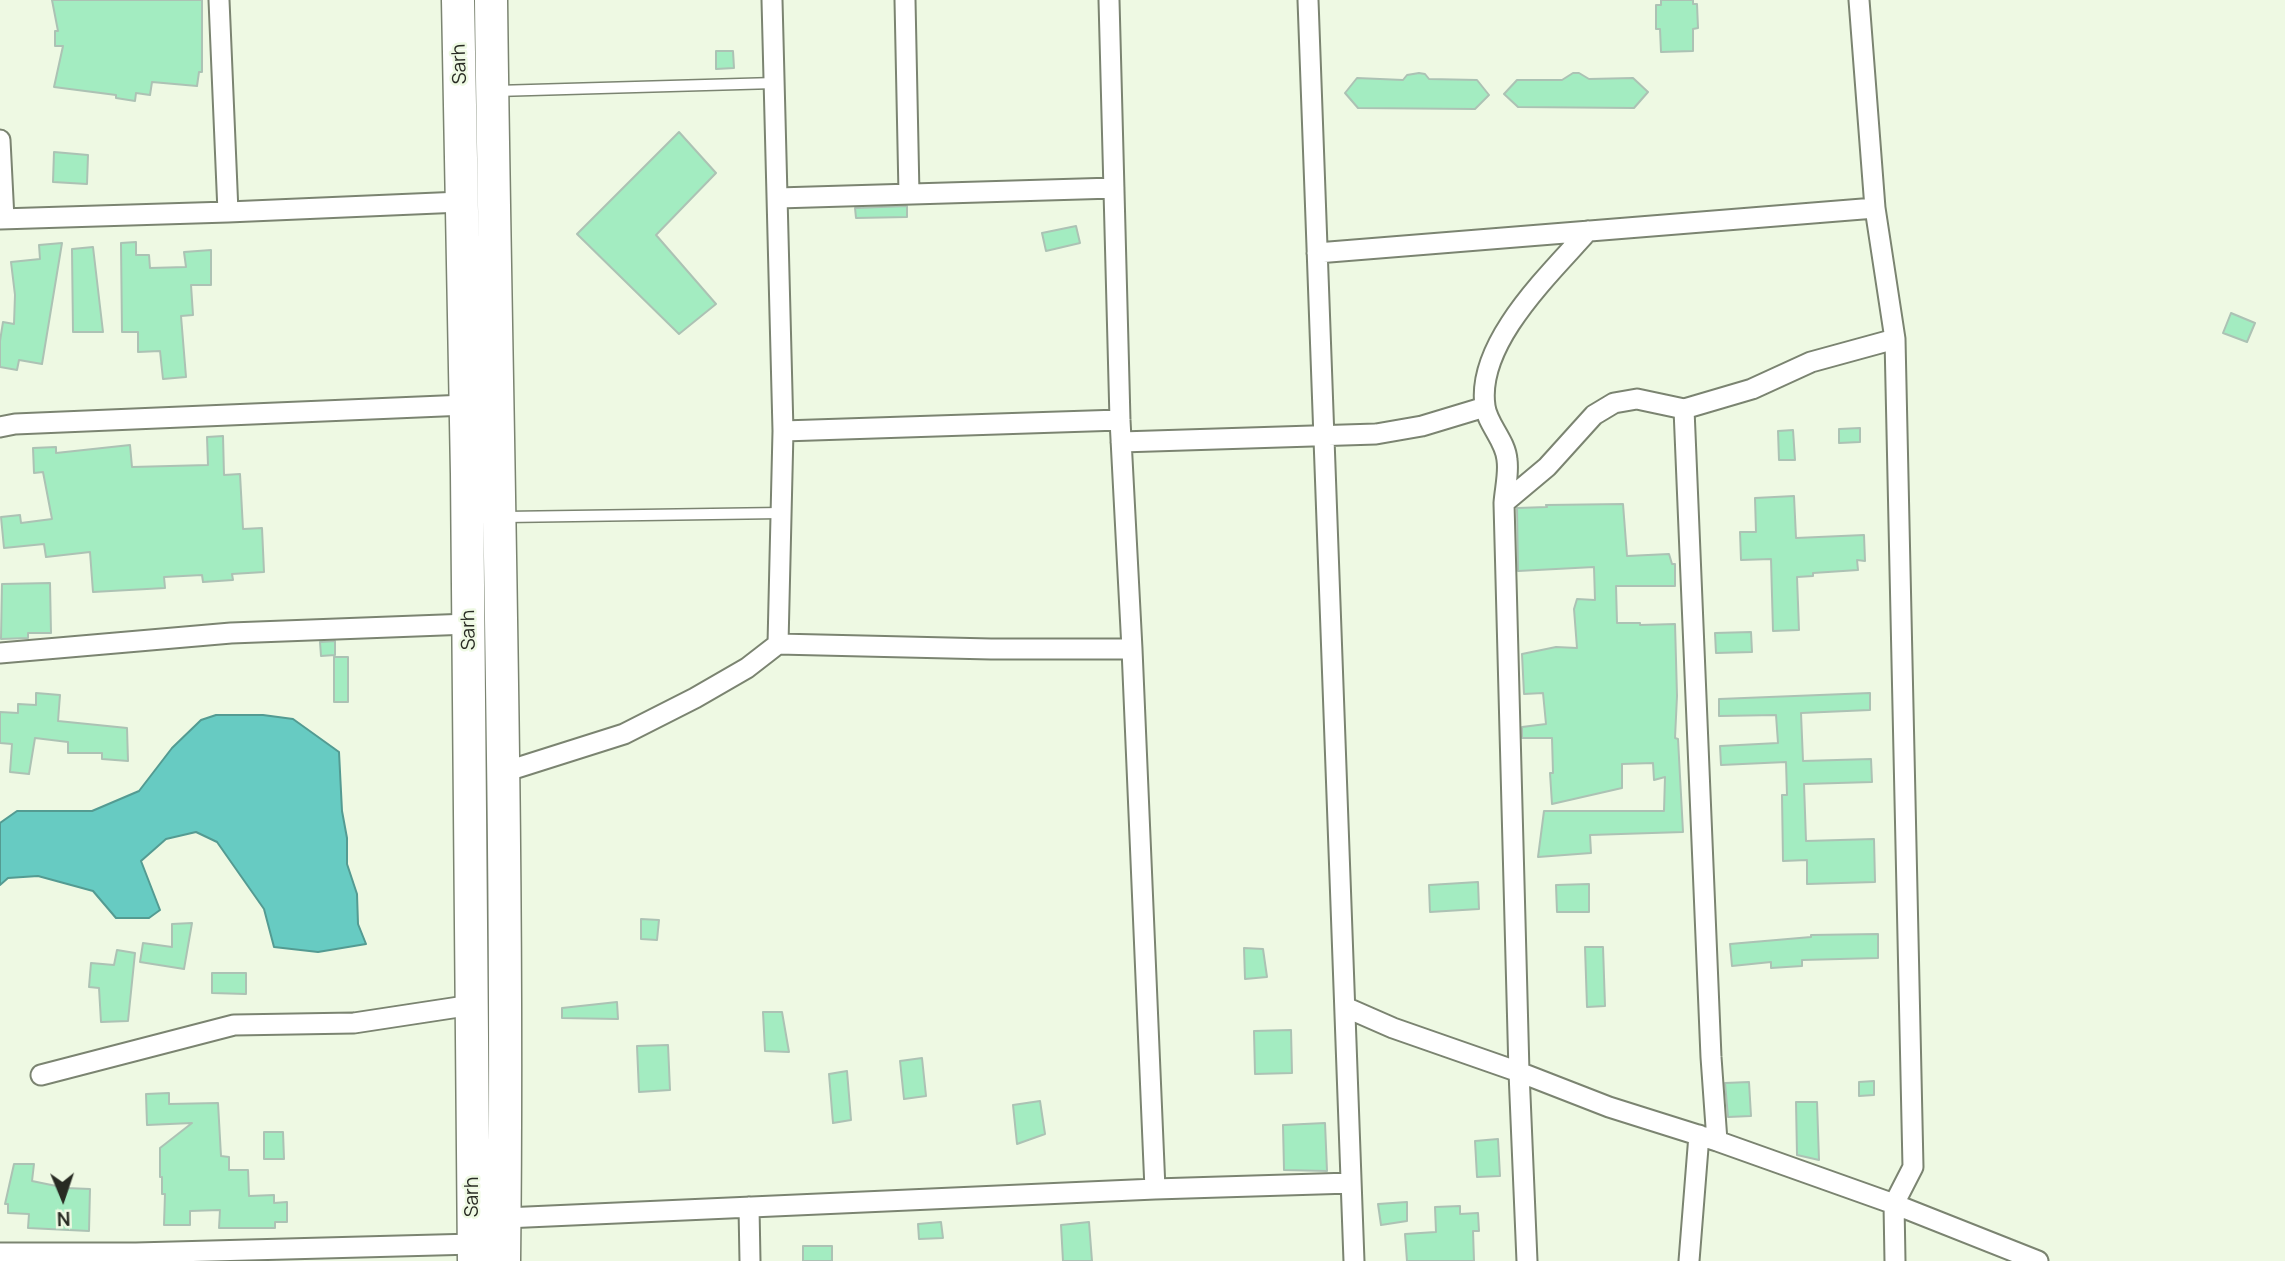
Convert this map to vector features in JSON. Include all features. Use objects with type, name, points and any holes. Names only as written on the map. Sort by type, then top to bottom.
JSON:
[{"type":"highway","name":"Sarh","points":[[458,0],[469,624],[474,1253]]},
{"type":"highway","name":"Sarh","points":[[491,0],[504,772],[504,1261]]},
{"type":"street","points":[[219,0],[229,212]]},
{"type":"street","points":[[772,0],[783,431],[778,644]]},
{"type":"street","points":[[905,0],[909,194]]},
{"type":"street","points":[[1109,0],[1120,420],[1155,1189]]},
{"type":"street","points":[[1308,0],[1354,1261]]},
{"type":"street","points":[[1859,0],[1875,208],[1895,339],[1913,1167],[1894,1205],[1895,1261]]},
{"type":"street","points":[[0,140],[2,219],[461,202]]},
{"type":"street","points":[[778,198],[1114,188]]},
{"type":"street","points":[[1317,253],[1875,208]]},
{"type":"street","points":[[1527,1261],[1519,1072],[1504,503],[1508,459],[1485,407],[1486,377],[1497,346],[1543,281],[1588,231]]},
{"type":"street","points":[[1504,503],[1547,467],[1594,415],[1614,403],[1637,399],[1684,410],[1752,389],[1811,362],[1895,339]]},
{"type":"street","points":[[0,427],[15,424],[466,405]]},
{"type":"street","points":[[1121,442],[1376,434],[1422,426],[1485,407]]},
{"type":"street","points":[[1684,410],[1711,1057],[1708,1138],[1689,1261]]},
{"type":"street","points":[[783,431],[1120,420]]},
{"type":"street","points":[[0,653],[231,632],[469,624]]},
{"type":"street","points":[[504,772],[624,734],[747,668],[778,644],[1132,649]]},
{"type":"street","points":[[41,1075],[234,1025],[354,1023],[472,1005]]},
{"type":"street","points":[[1345,1007],[1393,1028],[1609,1107],[1708,1138],[1894,1205],[2038,1261]]},
{"type":"street","points":[[505,1218],[1155,1189],[1352,1183]]},
{"type":"street","points":[[749,1206],[750,1261]]},
{"type":"street","points":[[0,1253],[136,1257],[474,1253]]},
{"type":"lane","points":[[492,91],[775,83]]},
{"type":"lane","points":[[500,517],[781,513]]},
{"type":"water","points":[[216,715],[263,715],[293,719],[339,752],[347,864],[357,894],[358,924],[366,944],[318,952],[274,947],[264,909],[217,842],[196,832],[166,839],[141,861],[160,910],[149,918],[116,918],[93,891],[38,876],[8,878],[0,885],[0,823],[17,811],[92,811],[139,791],[172,748],[201,720]]},
{"type":"building","points":[[52,0],[202,0],[202,72],[199,72],[197,86],[152,82],[150,95],[136,93],[135,101],[116,98],[116,95],[54,87],[63,46],[55,46],[55,31],[58,31]]},
{"type":"building","points":[[1661,0],[1693,0],[1693,4],[1697,4],[1698,28],[1693,29],[1693,51],[1661,52],[1660,29],[1656,29],[1656,5],[1661,5]]},
{"type":"building","points":[[716,51],[733,51],[734,68],[716,69]]},
{"type":"building","points":[[1573,73],[1579,73],[1589,79],[1633,78],[1648,92],[1634,108],[1518,107],[1504,94],[1517,80],[1562,80]]},
{"type":"building","points":[[1425,74],[1429,79],[1477,80],[1489,95],[1475,109],[1358,108],[1345,93],[1357,78],[1403,80],[1407,75]]},
{"type":"building","points":[[679,132],[716,173],[656,235],[716,304],[679,334],[577,234]]},
{"type":"building","points":[[54,152],[88,155],[87,184],[53,182]]},
{"type":"building","points":[[907,206],[907,217],[856,218],[855,208]]},
{"type":"building","points":[[1076,226],[1080,243],[1046,251],[1042,233]]},
{"type":"building","points":[[136,242],[136,255],[149,255],[150,268],[186,267],[184,252],[211,250],[211,285],[191,285],[193,315],[181,316],[186,377],[163,379],[160,351],[138,352],[138,332],[122,332],[121,243]]},
{"type":"building","points":[[62,243],[42,364],[19,360],[17,370],[0,367],[3,322],[14,324],[15,295],[11,262],[40,259],[39,245]]},
{"type":"building","points":[[93,247],[103,332],[73,332],[72,249]]},
{"type":"building","points":[[2231,313],[2255,323],[2247,342],[2223,333]]},
{"type":"building","points":[[1860,428],[1860,442],[1839,443],[1839,429]]},
{"type":"building","points":[[1793,430],[1795,460],[1779,460],[1778,431]]},
{"type":"building","points":[[223,436],[224,475],[240,474],[243,529],[262,528],[264,572],[232,574],[233,580],[203,582],[202,575],[164,577],[165,588],[93,592],[90,552],[46,557],[44,544],[4,548],[1,517],[20,515],[21,523],[52,519],[43,472],[34,473],[33,448],[56,447],[56,453],[130,445],[132,467],[208,465],[207,437]]},
{"type":"building","points":[[1794,496],[1796,538],[1864,535],[1865,561],[1857,560],[1858,570],[1813,573],[1813,576],[1797,577],[1799,630],[1773,631],[1771,559],[1741,560],[1740,532],[1756,532],[1755,498]]},
{"type":"building","points":[[1623,504],[1627,556],[1669,554],[1672,564],[1675,564],[1675,586],[1616,586],[1617,623],[1675,624],[1675,738],[1678,739],[1683,832],[1590,835],[1591,853],[1538,857],[1544,811],[1664,811],[1665,777],[1654,780],[1653,763],[1622,764],[1622,788],[1552,804],[1552,738],[1522,738],[1522,727],[1546,724],[1543,693],[1524,694],[1522,654],[1556,647],[1577,648],[1574,609],[1577,599],[1595,600],[1594,567],[1518,571],[1517,508]]},
{"type":"building","points":[[50,583],[51,633],[28,633],[28,638],[1,639],[2,584]]},
{"type":"building","points":[[1751,632],[1752,652],[1716,653],[1715,633]]},
{"type":"building","points":[[335,641],[335,655],[321,656],[320,642]]},
{"type":"building","points":[[334,657],[348,657],[348,702],[334,702]]},
{"type":"building","points":[[36,693],[60,695],[58,721],[127,728],[128,761],[102,759],[102,753],[68,753],[68,742],[35,738],[29,774],[10,772],[12,744],[0,743],[0,712],[18,713],[18,704],[36,705]]},
{"type":"building","points":[[1870,693],[1870,710],[1801,713],[1803,761],[1871,759],[1872,782],[1804,784],[1806,841],[1874,839],[1875,882],[1807,884],[1807,860],[1783,861],[1782,795],[1787,795],[1786,762],[1721,765],[1720,746],[1778,743],[1776,715],[1719,716],[1719,699]]},
{"type":"building","points":[[1478,882],[1479,909],[1430,912],[1429,885]]},
{"type":"building","points":[[1589,884],[1589,912],[1557,912],[1556,885]]},
{"type":"building","points":[[641,919],[659,920],[657,940],[641,939]]},
{"type":"building","points":[[192,923],[184,969],[140,962],[143,943],[172,947],[172,924]]},
{"type":"building","points":[[1878,934],[1878,958],[1802,960],[1802,966],[1771,968],[1771,962],[1732,966],[1730,944],[1811,935]]},
{"type":"building","points":[[1585,947],[1603,947],[1605,1006],[1587,1007]]},
{"type":"building","points":[[1244,948],[1263,949],[1267,977],[1245,979]]},
{"type":"building","points":[[117,950],[135,953],[128,1021],[101,1022],[99,988],[89,987],[91,963],[114,965]]},
{"type":"building","points":[[212,973],[246,973],[246,994],[212,993]]},
{"type":"building","points":[[617,1002],[618,1019],[562,1018],[562,1008]]},
{"type":"building","points":[[763,1012],[782,1012],[789,1052],[765,1051]]},
{"type":"building","points":[[1291,1030],[1292,1073],[1255,1074],[1254,1031]]},
{"type":"building","points":[[668,1045],[670,1090],[639,1092],[637,1046]]},
{"type":"building","points":[[922,1058],[926,1096],[904,1099],[900,1061]]},
{"type":"building","points":[[847,1071],[851,1120],[833,1123],[829,1074]]},
{"type":"building","points":[[1874,1081],[1874,1095],[1859,1096],[1859,1082]]},
{"type":"building","points":[[1749,1082],[1751,1116],[1728,1117],[1725,1083]]},
{"type":"building","points":[[169,1093],[169,1104],[218,1103],[221,1156],[229,1157],[229,1170],[248,1170],[249,1196],[274,1195],[274,1203],[287,1202],[287,1222],[275,1222],[275,1228],[219,1228],[220,1210],[190,1211],[190,1225],[164,1225],[165,1194],[162,1194],[160,1177],[160,1148],[192,1123],[147,1125],[146,1094]]},
{"type":"building","points":[[1040,1101],[1045,1134],[1017,1144],[1013,1105]]},
{"type":"building","points":[[1796,1102],[1817,1102],[1819,1160],[1797,1155]]},
{"type":"building","points":[[1325,1123],[1327,1171],[1284,1170],[1283,1125]]},
{"type":"building","points":[[264,1132],[283,1132],[284,1159],[264,1159]]},
{"type":"building","points":[[1498,1139],[1500,1176],[1477,1177],[1475,1141]]},
{"type":"building","points":[[14,1164],[34,1164],[32,1181],[66,1188],[90,1189],[89,1231],[28,1228],[29,1214],[8,1213],[8,1204],[5,1204]]},
{"type":"building","points":[[1407,1202],[1407,1221],[1381,1225],[1378,1204]]},
{"type":"building","points":[[1460,1206],[1460,1214],[1478,1213],[1479,1231],[1473,1231],[1474,1261],[1407,1261],[1405,1234],[1436,1232],[1435,1207]]},
{"type":"building","points":[[941,1222],[943,1238],[919,1239],[918,1224]]},
{"type":"building","points":[[1089,1222],[1092,1261],[1063,1261],[1061,1225]]},
{"type":"building","points":[[803,1246],[832,1246],[832,1261],[803,1261]]}]
